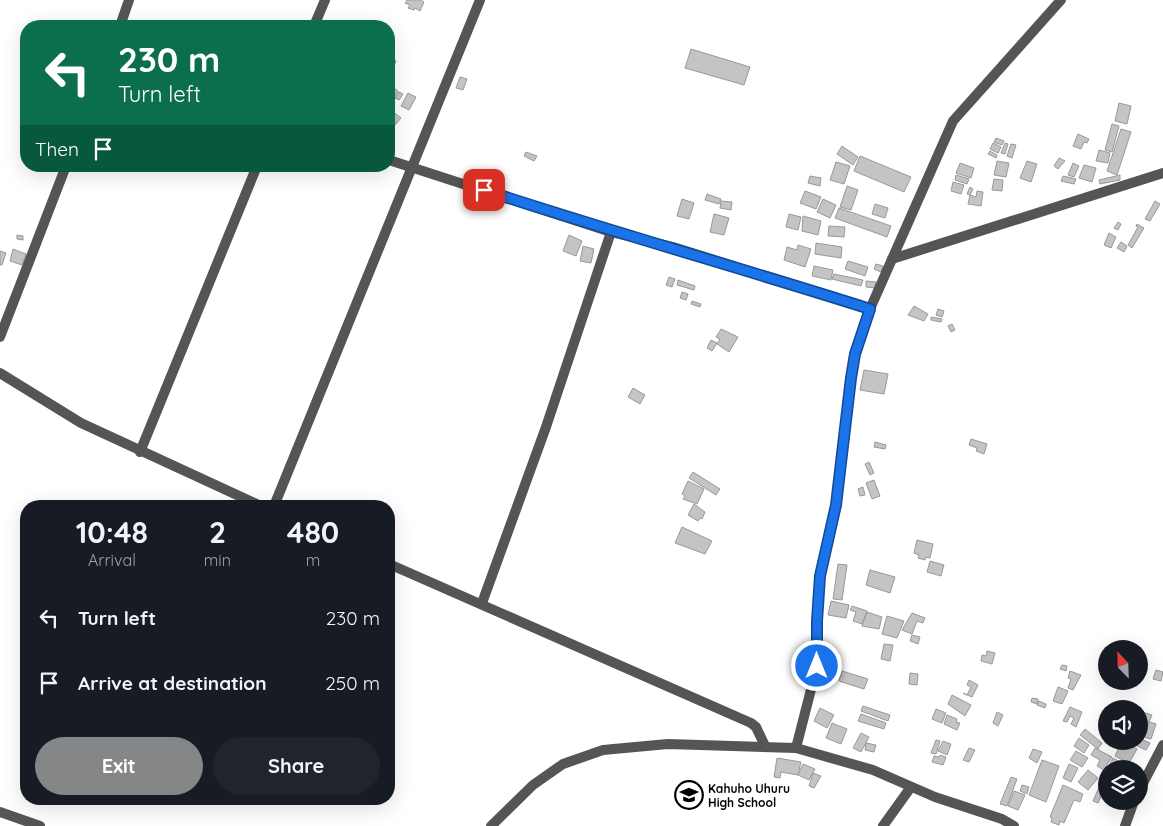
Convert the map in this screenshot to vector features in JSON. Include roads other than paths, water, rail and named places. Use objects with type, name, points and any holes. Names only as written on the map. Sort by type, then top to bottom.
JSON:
[{"type":"street","points":[[122,20],[129,0]]},
{"type":"street","points":[[317,20],[325,0]]},
{"type":"street","points":[[276,500],[480,0]]},
{"type":"street","points":[[796,748],[817,666],[820,576],[836,505],[855,354],[870,309],[953,122],[1061,0]]},
{"type":"street","points":[[395,162],[611,232],[673,247],[870,309]]},
{"type":"street","points":[[0,337],[64,172]]},
{"type":"street","points":[[140,452],[255,172]]},
{"type":"street","points":[[892,259],[1163,173]]},
{"type":"street","points":[[482,603],[546,427],[611,232]]},
{"type":"street","points":[[0,373],[81,423],[247,500]]},
{"type":"street","points":[[395,567],[482,603],[751,723],[756,727],[765,746]]},
{"type":"street","points":[[491,826],[533,785],[563,764],[581,756],[603,750],[668,744],[796,748],[873,770],[1002,819],[1014,826]]},
{"type":"street","points":[[1148,773],[1163,744]]},
{"type":"street","points":[[883,826],[911,786]]},
{"type":"street","points":[[1125,826],[1131,810]]},
{"type":"street","points":[[0,812],[40,826]]},
{"type":"place","name":"Kahuho Uhuru High School","points":[[689,795]]}]
